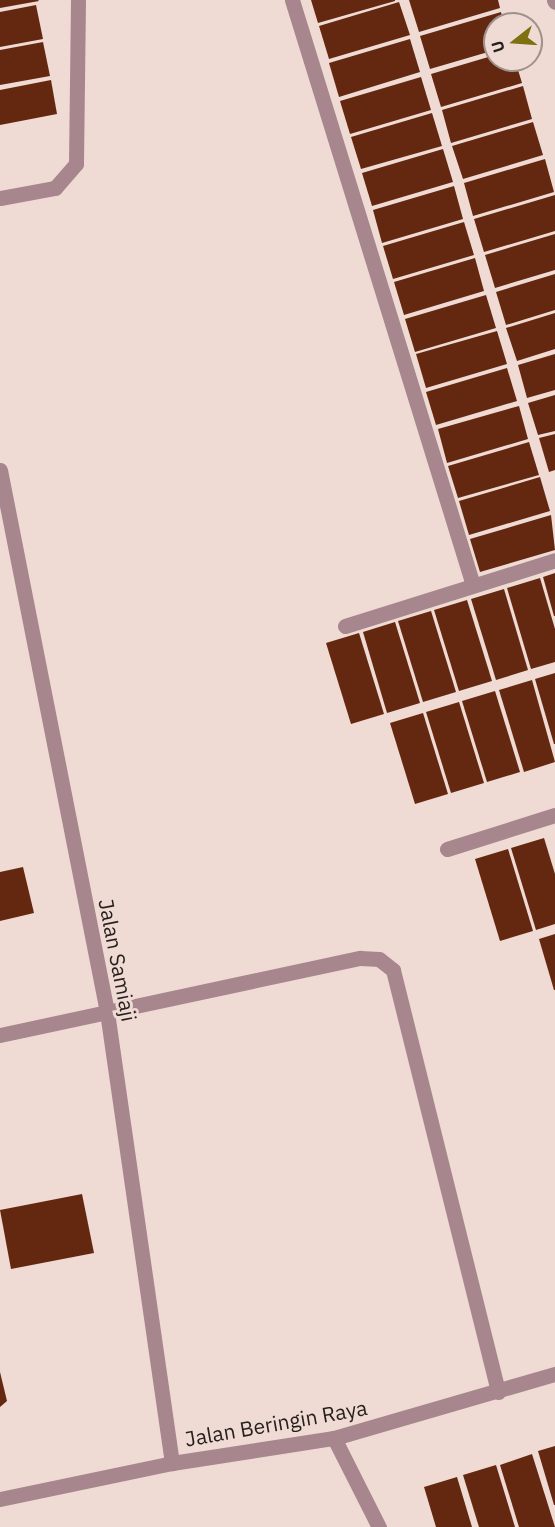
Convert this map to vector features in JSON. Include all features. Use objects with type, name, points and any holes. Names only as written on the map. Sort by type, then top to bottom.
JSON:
[{"type":"street","points":[[0,198],[55,188],[70,176],[78,157],[78,0]]},
{"type":"street","points":[[292,0],[473,585]]},
{"type":"street","name":"Jalan Samiaji","points":[[0,470],[107,1012],[172,1463]]},
{"type":"street","points":[[345,626],[555,560]]},
{"type":"street","points":[[447,849],[555,815]]},
{"type":"street","points":[[0,1035],[360,958],[379,959],[393,970],[498,1392]]},
{"type":"street","name":"Jalan Beringin Raya","points":[[0,1499],[172,1463],[334,1438],[555,1374]]},
{"type":"street","points":[[334,1438],[379,1527]]},
{"type":"building","points":[[0,0],[38,0],[39,1],[0,8]]},
{"type":"building","points":[[311,0],[395,0],[395,1],[318,23]]},
{"type":"building","points":[[409,0],[498,0],[500,8],[419,32]]},
{"type":"building","points":[[399,2],[410,35],[329,59],[319,26]]},
{"type":"building","points":[[36,5],[43,39],[0,47],[0,12]]},
{"type":"building","points":[[483,17],[483,54],[430,69],[420,36]]},
{"type":"building","points":[[410,39],[420,72],[339,97],[329,63]]},
{"type":"building","points":[[43,42],[50,76],[0,85],[0,50]]},
{"type":"building","points":[[483,59],[483,72],[519,72],[522,83],[441,107],[431,74]]},
{"type":"building","points":[[421,77],[431,110],[350,134],[340,101]]},
{"type":"building","points":[[51,80],[57,114],[0,125],[0,90]]},
{"type":"building","points":[[523,86],[532,119],[451,143],[442,110]]},
{"type":"building","points":[[432,113],[442,146],[361,169],[351,137]]},
{"type":"building","points":[[533,122],[543,155],[463,179],[452,146]]},
{"type":"building","points":[[443,149],[453,182],[372,206],[362,173]]},
{"type":"building","points":[[545,159],[554,192],[473,216],[464,183]]},
{"type":"building","points":[[454,186],[463,219],[382,243],[373,210]]},
{"type":"building","points":[[555,195],[555,231],[484,252],[474,219]]},
{"type":"building","points":[[464,222],[474,255],[393,279],[383,246]]},
{"type":"building","points":[[555,234],[555,270],[495,288],[485,255]]},
{"type":"building","points":[[475,258],[484,291],[404,315],[394,282]]},
{"type":"building","points":[[555,274],[555,310],[506,325],[496,292]]},
{"type":"building","points":[[486,295],[496,328],[415,352],[405,319]]},
{"type":"building","points":[[555,313],[555,349],[517,361],[506,328]]},
{"type":"building","points":[[497,331],[507,364],[426,388],[416,354]]},
{"type":"building","points":[[555,354],[555,390],[527,398],[518,365]]},
{"type":"building","points":[[507,368],[517,401],[436,425],[426,392]]},
{"type":"building","points":[[555,395],[555,431],[538,435],[528,403]]},
{"type":"building","points":[[519,406],[528,439],[447,463],[438,429]]},
{"type":"building","points":[[555,434],[555,470],[549,472],[539,438]]},
{"type":"building","points":[[529,442],[539,475],[458,498],[448,466]]},
{"type":"building","points":[[540,477],[550,511],[469,535],[459,501]]},
{"type":"building","points":[[551,515],[555,550],[480,572],[470,539]]},
{"type":"building","points":[[555,573],[555,616],[554,616],[543,577]]},
{"type":"building","points":[[540,578],[555,629],[555,662],[531,669],[507,588]]},
{"type":"building","points":[[504,589],[528,670],[496,680],[471,599]]},
{"type":"building","points":[[467,600],[492,681],[459,691],[434,610]]},
{"type":"building","points":[[431,611],[456,692],[423,702],[398,621]]},
{"type":"building","points":[[395,622],[420,703],[387,713],[363,632]]},
{"type":"building","points":[[359,633],[384,714],[351,724],[326,643]]},
{"type":"building","points":[[555,673],[555,744],[554,744],[535,679]]},
{"type":"building","points":[[532,680],[555,762],[524,772],[499,690]]},
{"type":"building","points":[[495,691],[520,772],[487,782],[462,701]]},
{"type":"building","points":[[459,702],[484,783],[451,793],[426,712]]},
{"type":"building","points":[[423,713],[448,794],[415,804],[390,723]]},
{"type":"building","points":[[544,838],[555,874],[555,924],[536,930],[511,848]]},
{"type":"building","points":[[508,849],[533,931],[500,941],[475,859]]},
{"type":"building","points":[[23,867],[34,913],[0,921],[0,872]]},
{"type":"building","points":[[555,934],[555,990],[554,990],[539,939]]},
{"type":"building","points":[[82,1194],[94,1253],[11,1269],[0,1210]]},
{"type":"building","points":[[0,1372],[7,1401],[0,1407]]},
{"type":"building","points":[[555,1446],[555,1505],[554,1505],[538,1451]]},
{"type":"building","points":[[532,1454],[555,1527],[519,1527],[500,1465]]},
{"type":"building","points":[[496,1465],[515,1527],[479,1527],[463,1475]]},
{"type":"building","points":[[457,1477],[472,1527],[436,1527],[424,1487]]}]
